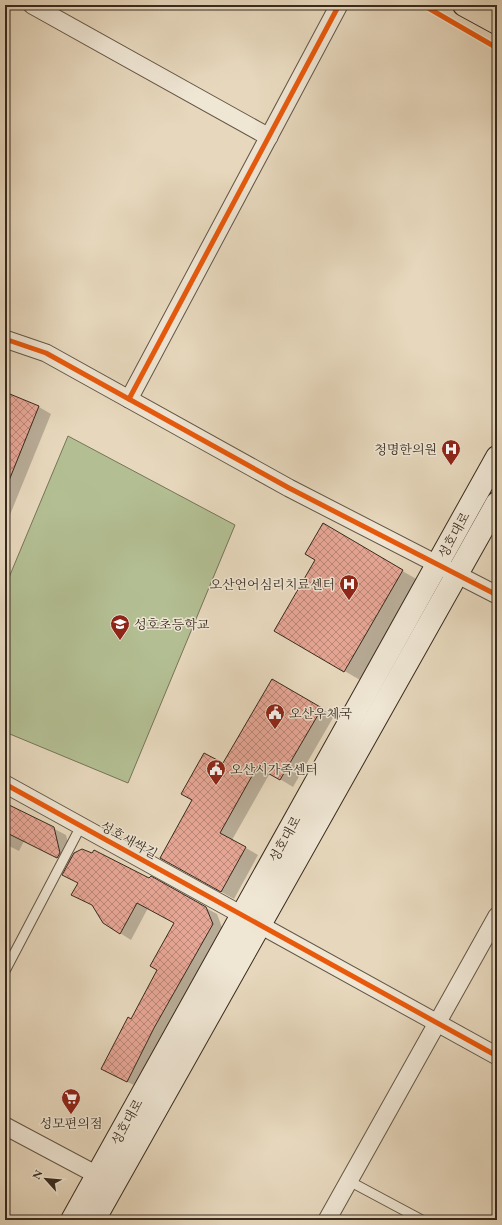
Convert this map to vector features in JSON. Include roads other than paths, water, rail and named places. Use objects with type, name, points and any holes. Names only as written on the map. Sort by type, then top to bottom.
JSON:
[{"type":"main road","points":[[464,5],[497,23]]},
{"type":"main road","name":"성호대로","points":[[94,1220],[438,563],[497,457]]},
{"type":"main road","name":"성호대로","points":[[72,1220],[97,1175],[251,920],[497,503]]},
{"type":"street","points":[[32,5],[269,137]]},
{"type":"street","points":[[129,399],[339,5]]},
{"type":"street","points":[[5,339],[46,353],[289,488],[438,563],[497,595]]},
{"type":"street","name":"성호새싹길","points":[[5,784],[497,1056]]},
{"type":"street","points":[[327,1220],[497,916]]},
{"type":"street","points":[[5,1126],[97,1175]]},
{"type":"lane","points":[[5,971],[81,826]]},
{"type":"lane","points":[[349,1181],[422,1220]]},
{"type":"place","name":"청명한의원","points":[[451,466]]},
{"type":"place","name":"오산언어심리치료센터","points":[[349,601]]},
{"type":"place","name":"성호초등학교","points":[[120,641]]},
{"type":"place","name":"오산우체국","points":[[275,730]]},
{"type":"place","name":"오산시가족센터","points":[[216,786]]},
{"type":"place","name":"성모편의점","points":[[71,1115]]}]
